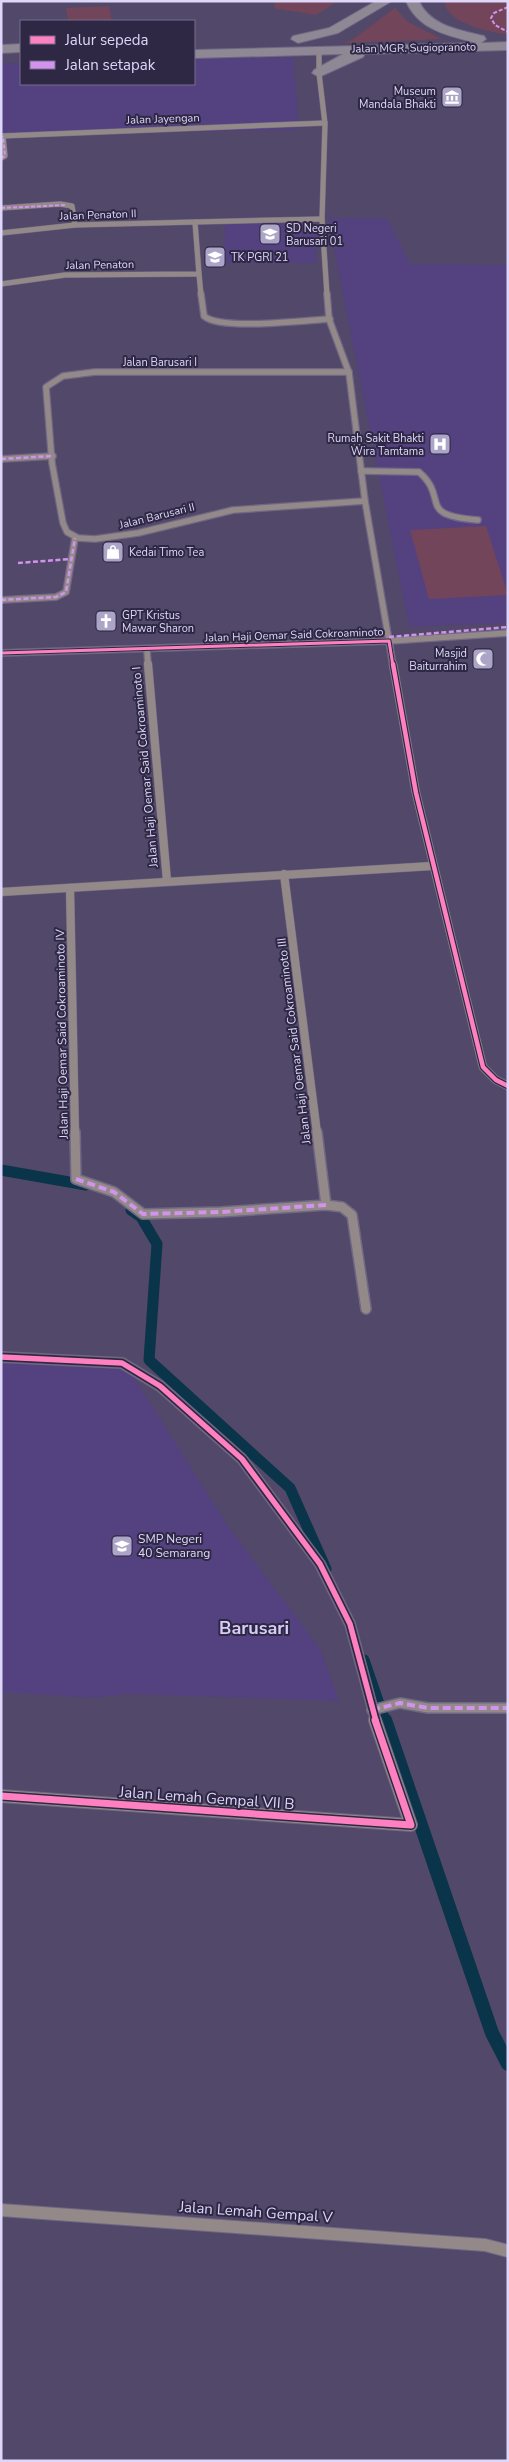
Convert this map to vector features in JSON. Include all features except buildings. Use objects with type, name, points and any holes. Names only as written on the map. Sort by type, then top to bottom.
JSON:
[{"type":"highway","points":[[195,43],[317,38],[345,25],[386,1]]},
{"type":"highway","points":[[412,1],[417,12],[441,28],[480,40],[508,45]]},
{"type":"highway","name":"Jalan MGR. Sugiopranoto","points":[[195,54],[508,45]]},
{"type":"highway","points":[[1,49],[20,48]]},
{"type":"highway","points":[[416,48],[508,53]]},
{"type":"highway","points":[[319,73],[350,56],[376,49]]},
{"type":"highway","points":[[1,59],[20,58]]},
{"type":"street","name":"Jalan Haji Oemar Said Cokroaminoto","points":[[319,51],[319,73],[325,123],[322,219],[330,319],[349,372],[365,501],[416,793],[432,866]]},
{"type":"street","name":"Jalan Jayengan","points":[[2,136],[325,123]]},
{"type":"street","points":[[1,158],[5,156],[2,136]]},
{"type":"street","points":[[1,208],[60,204],[72,206],[75,225]]},
{"type":"street","points":[[322,219],[195,222],[202,312],[205,318],[211,321],[228,323],[330,319]]},
{"type":"street","name":"Jalan Penaton II","points":[[1,232],[75,225],[195,222]]},
{"type":"street","name":"Jalan Penaton","points":[[1,284],[26,283],[52,276],[66,275],[199,274]]},
{"type":"street","name":"Jalan Barusari I","points":[[75,538],[64,528],[53,456],[46,386],[55,378],[62,375],[95,372],[349,372]]},
{"type":"street","points":[[1,460],[53,456]]},
{"type":"street","points":[[361,471],[420,472],[425,475],[436,508],[442,514],[450,518],[478,520]]},
{"type":"street","name":"Jalan Barusari II","points":[[75,538],[93,539],[119,536],[214,513],[289,505],[365,501]]},
{"type":"street","points":[[1,600],[56,597],[66,592],[75,538]]},
{"type":"street","name":"Jalan Haji Oemar Said Cokroaminoto","points":[[1,653],[147,650],[389,641],[508,633]]},
{"type":"street","name":"Jalan Haji Oemar Said Cokroaminoto I","points":[[147,650],[167,881]]},
{"type":"street","points":[[1,892],[432,866],[483,1067],[496,1080],[508,1086]]},
{"type":"street","name":"Jalan Haji Oemar Said Cokroaminoto III","points":[[284,874],[326,1205]]},
{"type":"street","name":"Jalan Haji Oemar Said Cokroaminoto IV","points":[[70,888],[76,1179],[114,1192],[143,1214],[221,1212],[326,1205]]},
{"type":"street","points":[[326,1205],[342,1207],[352,1215],[366,1309]]},
{"type":"street","points":[[1,1357],[122,1363],[160,1386],[242,1459],[320,1564],[350,1624],[376,1709],[398,1704],[428,1708],[508,1708]]},
{"type":"street","name":"Jalan Lemah Gempal VII B","points":[[1,1796],[411,1825],[376,1709]]},
{"type":"street","name":"Jalan Lemah Gempal V","points":[[1,2210],[485,2246],[508,2251]]},
{"type":"shaded area","points":[[274,1],[338,1],[316,15],[275,8]]},
{"type":"shaded area","points":[[444,1],[508,1],[508,35],[470,26],[453,16],[447,9]]},
{"type":"shaded area","points":[[109,6],[112,20],[68,20],[66,8]]},
{"type":"shaded area","points":[[395,8],[408,22],[442,39],[343,43],[352,40]]},
{"type":"shaded area","points":[[293,57],[299,130],[1,134],[1,64],[20,63],[20,85],[195,85],[195,59]]},
{"type":"shaded area","name":"Rumah Sakit Bhakti Wira Tamtama","points":[[328,218],[387,218],[410,264],[508,265],[508,623],[409,627]]},
{"type":"shaded area","name":"SD Negeri Barusari 01","points":[[225,223],[315,223],[317,263],[224,263]]},
{"type":"shaded area","points":[[486,526],[508,595],[429,599],[410,530]]},
{"type":"shaded area","name":"SMP Negeri 40 Semarang","points":[[1,1359],[117,1365],[130,1371],[228,1526],[321,1650],[339,1701],[128,1694],[95,1698],[1,1692]]},
{"type":"waterway","points":[[1,1170],[86,1185]]},
{"type":"waterway","points":[[131,1210],[141,1217],[157,1244],[149,1360],[290,1488],[326,1569]]},
{"type":"waterway","points":[[364,1660],[385,1721]]},
{"type":"waterway","points":[[385,1720],[492,2033],[508,2064]]},
{"type":"marked path","points":[[508,7],[494,13],[491,18],[495,25],[508,32]]},
{"type":"marked path","points":[[1,158],[5,156],[3,136]]},
{"type":"marked path","points":[[1,208],[66,205]]},
{"type":"marked path","points":[[1,459],[53,456]]},
{"type":"marked path","points":[[1,600],[56,597],[66,592],[75,538]]},
{"type":"marked path","points":[[18,563],[71,559]]},
{"type":"marked path","points":[[389,637],[508,627]]},
{"type":"marked path","points":[[76,1179],[114,1192],[143,1214],[221,1212],[326,1205]]},
{"type":"marked path","points":[[372,1710],[400,1703],[428,1708],[508,1708]]},
{"type":"cycle path","points":[[1,653],[147,650],[389,641],[416,793],[483,1067],[496,1080],[508,1086]]},
{"type":"cycle path","points":[[1,1357],[122,1363],[160,1386],[242,1459],[320,1564],[350,1624],[372,1710],[411,1825],[1,1796]]},
{"type":"place","name":"Museum Mandala Bhakti","points":[[452,97]]},
{"type":"place","name":"SD Negeri Barusari 01","points":[[270,234]]},
{"type":"place","name":"TK PGRI 21","points":[[215,257]]},
{"type":"place","name":"Rumah Sakit Bhakti Wira Tamtama","points":[[440,444]]},
{"type":"place","name":"Kedai Timo Tea","points":[[113,552]]},
{"type":"place","name":"GPT Kristus Mawar Sharon","points":[[106,621]]},
{"type":"place","name":"Masjid Baiturrahim","points":[[483,659]]},
{"type":"place","name":"SMP Negeri 40 Semarang","points":[[122,1546]]},
{"type":"district","name":"Barusari","points":[[254,1628]]}]
